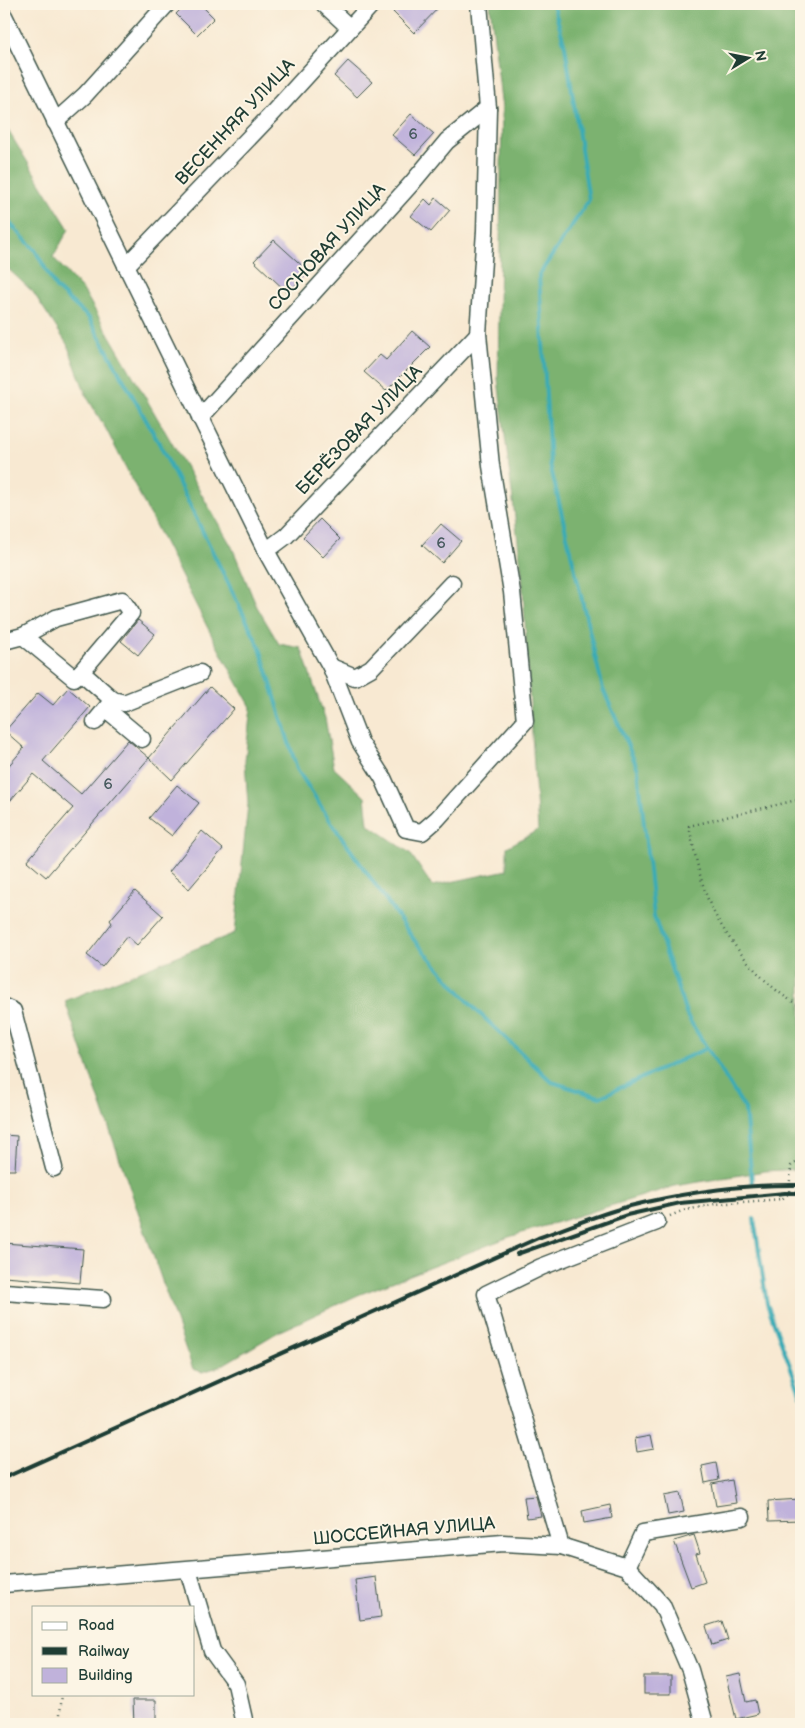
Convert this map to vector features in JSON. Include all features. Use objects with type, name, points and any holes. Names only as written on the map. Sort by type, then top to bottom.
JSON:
[{"type":"street","points":[[54,122],[85,95],[167,4]]},
{"type":"street","points":[[324,4],[350,28]]},
{"type":"street","name":"ВЕСЕННЯЯ УЛИЦА","points":[[126,266],[271,116],[372,4]]},
{"type":"street","points":[[4,16],[54,122],[266,550],[331,667],[360,742],[383,778],[406,829],[422,832],[437,820],[525,721],[512,592],[491,466],[478,334],[485,231],[488,108],[479,4]]},
{"type":"street","name":"СОСНОВАЯ УЛИЦА","points":[[200,418],[447,141],[488,108]]},
{"type":"street","name":"БЕРЁЗОВАЯ УЛИЦА","points":[[266,550],[286,536],[478,334]]},
{"type":"street","points":[[331,667],[355,677],[371,668],[452,583]]},
{"type":"street","points":[[4,641],[23,636],[56,618],[122,600],[131,613],[74,678],[23,636]]},
{"type":"street","points":[[81,672],[142,739]]},
{"type":"street","points":[[95,722],[110,704],[124,703],[200,673]]},
{"type":"street","points":[[4,1006],[14,1011],[54,1168]]},
{"type":"street","points":[[561,1546],[486,1294],[541,1267],[657,1222]]},
{"type":"street","points":[[4,1292],[103,1299]]},
{"type":"street","points":[[626,1567],[643,1533],[742,1517]]},
{"type":"street","name":"ШОССЕЙНАЯ УЛИЦА","points":[[4,1584],[504,1543],[561,1546],[626,1567],[662,1604],[690,1670],[705,1724]]},
{"type":"street","points":[[188,1570],[212,1651],[236,1684],[245,1724]]},
{"type":"path","points":[[801,799],[689,826],[706,896],[717,920],[759,974],[793,1002],[801,1006]]},
{"type":"path","points":[[657,1222],[682,1211],[715,1204],[782,1200],[789,1193],[791,1166],[801,1160]]},
{"type":"path","points":[[59,1724],[62,1696]]},
{"type":"green space","points":[[490,4],[801,4],[801,1169],[765,1171],[675,1186],[509,1237],[358,1295],[280,1331],[219,1367],[202,1372],[193,1369],[65,1001],[235,933],[248,804],[245,761],[251,707],[216,644],[106,429],[87,397],[67,344],[33,292],[4,265],[4,124],[69,229],[53,257],[85,293],[232,547],[256,605],[279,644],[301,648],[325,718],[334,768],[365,797],[368,824],[410,853],[432,886],[507,870],[507,847],[538,830],[522,574],[498,379],[502,109]]},
{"type":"building","points":[[186,4],[200,4],[214,18],[197,35],[176,14]]},
{"type":"building","points":[[402,4],[442,4],[414,33],[393,12]]},
{"type":"building","points":[[348,61],[372,82],[357,97],[334,76]]},
{"type":"building","points":[[411,114],[434,134],[415,155],[392,135]]},
{"type":"building","points":[[436,198],[450,210],[431,232],[411,216],[425,199],[431,205]]},
{"type":"building","points":[[274,240],[308,271],[288,293],[254,261]]},
{"type":"building","points":[[412,331],[430,347],[386,391],[364,372],[380,355],[386,360]]},
{"type":"building","points":[[320,519],[340,539],[323,557],[303,537]]},
{"type":"building","points":[[441,524],[461,541],[442,563],[422,545]]},
{"type":"building","points":[[138,620],[155,634],[138,655],[121,641]]},
{"type":"building","points":[[210,687],[234,709],[172,780],[149,758]]},
{"type":"building","points":[[68,688],[90,707],[43,761],[81,794],[128,740],[149,758],[46,877],[27,861],[73,808],[33,774],[4,808],[4,771],[24,748],[5,731],[38,693],[53,705]]},
{"type":"building","points":[[177,785],[199,803],[172,836],[149,818]]},
{"type":"building","points":[[202,831],[223,849],[189,889],[169,872]]},
{"type":"building","points":[[135,891],[163,916],[137,945],[127,936],[102,967],[87,955],[112,923],[110,920]]},
{"type":"building","points":[[4,1135],[17,1136],[15,1170],[4,1170]]},
{"type":"building","points":[[4,1243],[83,1249],[80,1283],[4,1277]]},
{"type":"building","points":[[651,1435],[654,1449],[637,1452],[635,1438]]},
{"type":"building","points":[[716,1463],[719,1480],[705,1483],[702,1466]]},
{"type":"building","points":[[732,1480],[736,1503],[716,1506],[712,1484]]},
{"type":"building","points":[[680,1493],[684,1512],[668,1515],[664,1496]]},
{"type":"building","points":[[536,1496],[541,1516],[527,1518],[524,1497]]},
{"type":"building","points":[[801,1499],[801,1520],[769,1521],[768,1501]]},
{"type":"building","points":[[610,1505],[612,1518],[584,1523],[582,1511]]},
{"type":"building","points":[[694,1535],[700,1553],[696,1554],[705,1582],[691,1587],[674,1541]]},
{"type":"building","points":[[376,1577],[381,1617],[360,1620],[355,1580]]},
{"type":"building","points":[[722,1621],[728,1640],[712,1645],[706,1626]]},
{"type":"building","points":[[740,1674],[746,1702],[755,1700],[758,1714],[736,1719],[726,1677]]},
{"type":"building","points":[[644,1676],[671,1676],[671,1694],[644,1694]]},
{"type":"building","points":[[133,1700],[156,1700],[156,1724],[134,1724]]},
{"type":"waterway","points":[[553,4],[565,46],[589,200],[539,275],[550,464],[603,689],[638,769],[654,916],[687,1016],[745,1109],[752,1182]]},
{"type":"waterway","points":[[4,217],[35,250],[56,288],[89,318],[160,445],[260,648],[297,769],[333,825],[415,941],[476,1010],[552,1082],[600,1097],[707,1048]]},
{"type":"waterway","points":[[754,1219],[767,1304],[801,1395]]},
{"type":"railway","points":[[4,1478],[538,1238],[626,1207],[669,1198],[735,1188],[801,1185]]},
{"type":"railway","points":[[517,1254],[627,1215],[680,1203],[801,1193]]}]
